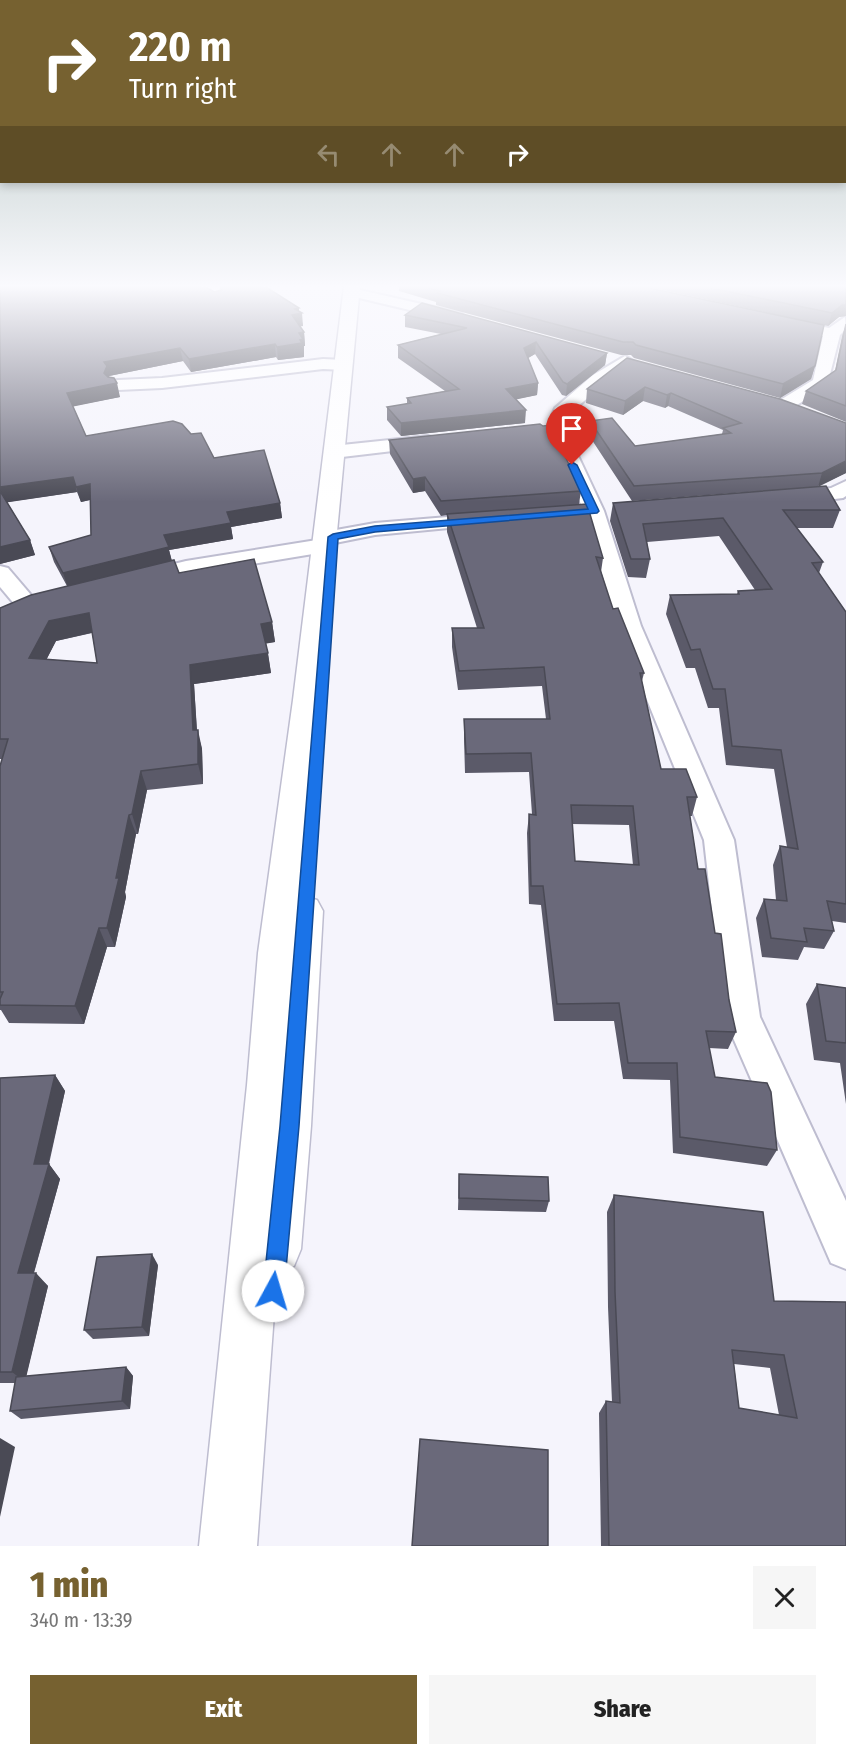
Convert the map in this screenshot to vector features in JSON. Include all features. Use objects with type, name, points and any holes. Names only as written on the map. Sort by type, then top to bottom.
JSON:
[{"type":"main road","points":[[249,1546],[290,1126],[303,815],[345,358]]},
{"type":"main road","points":[[329,541],[342,451],[351,358]]},
{"type":"main road","points":[[228,1546],[269,1085],[278,953],[303,815]]},
{"type":"street","points":[[783,406],[830,384],[831,358]]},
{"type":"street","points":[[624,361],[598,380],[544,429],[594,511],[629,626],[719,840],[742,1017],[846,1248]]},
{"type":"street","points":[[118,386],[323,364],[344,364]]},
{"type":"street","points":[[763,400],[801,413]]},
{"type":"street","points":[[342,451],[449,440]]},
{"type":"street","points":[[769,500],[841,490],[846,514]]},
{"type":"street","points":[[119,585],[186,568],[329,541],[375,529],[502,519]]},
{"type":"street","points":[[0,573],[30,608]]},
{"type":"building","points":[[0,358],[125,358],[104,362],[107,366],[104,373],[114,378],[117,383],[67,393],[86,436],[173,421],[182,424],[191,434],[201,433],[214,458],[264,450],[280,503],[227,512],[231,523],[164,535],[169,547],[63,573],[49,547],[91,535],[90,484],[76,487],[73,477],[0,487]]},
{"type":"building","points":[[416,358],[528,358],[538,383],[506,389],[526,410],[401,423],[387,407],[411,403],[407,398],[459,389]]},
{"type":"building","points":[[547,358],[600,358],[567,384],[563,382]]},
{"type":"building","points":[[628,358],[780,399],[846,423],[846,461],[822,473],[634,486],[590,421],[612,418],[635,446],[731,433],[723,428],[741,423],[671,393],[667,395],[645,387],[625,401],[587,389]]},
{"type":"building","points":[[686,358],[817,358],[815,366],[783,384]]},
{"type":"building","points":[[839,358],[846,358],[846,406],[806,391],[836,370]]},
{"type":"building","points":[[540,424],[551,425],[581,491],[441,501],[425,477],[413,479],[389,440]]},
{"type":"building","points":[[826,486],[840,510],[783,510],[823,562],[812,563],[846,612],[846,904],[827,901],[834,931],[804,928],[807,942],[771,938],[764,899],[787,901],[780,846],[798,849],[781,750],[732,746],[725,689],[713,689],[700,649],[691,650],[670,595],[739,594],[738,591],[772,589],[723,518],[643,524],[650,559],[631,559],[613,503]]},
{"type":"building","points":[[0,491],[30,540],[0,547]]},
{"type":"building","points":[[587,504],[603,558],[596,557],[613,609],[618,608],[644,673],[640,673],[661,769],[686,769],[697,797],[687,797],[698,869],[705,869],[715,933],[721,934],[729,1000],[736,1032],[706,1031],[715,1077],[767,1083],[771,1092],[777,1150],[680,1137],[677,1063],[628,1063],[619,1003],[557,1004],[543,886],[531,886],[529,814],[536,815],[531,753],[466,754],[464,719],[550,719],[544,667],[459,671],[452,628],[484,628],[447,514]],"holes":[[[571,805],[633,806],[639,865],[575,861]]]},
{"type":"building","points":[[254,559],[272,622],[261,624],[268,653],[190,665],[193,730],[198,730],[198,764],[141,771],[132,814],[129,815],[116,878],[119,878],[107,928],[99,928],[75,1006],[0,1005],[3,992],[0,992],[0,766],[8,739],[0,739],[0,608],[31,595],[174,560],[179,573]],"holes":[[[89,613],[97,663],[29,658],[49,621]]]},
{"type":"building","points":[[817,984],[846,988],[846,1043],[826,1041]]},
{"type":"building","points":[[55,1075],[34,1164],[49,1164],[18,1273],[36,1273],[12,1372],[0,1372],[0,1078]]},
{"type":"building","points":[[459,1174],[548,1177],[549,1201],[459,1198]]},
{"type":"building","points":[[614,1195],[763,1212],[774,1301],[846,1302],[846,1546],[609,1546],[606,1401],[620,1403]],"holes":[[[732,1350],[784,1355],[797,1418],[739,1408]]]},
{"type":"building","points":[[152,1254],[142,1327],[84,1330],[97,1257]]},
{"type":"building","points":[[126,1367],[122,1401],[10,1411],[16,1377]]},
{"type":"building","points":[[420,1439],[548,1450],[548,1546],[412,1546]]},
{"type":"route","points":[[273,1291],[290,1126],[314,770],[333,537],[375,529],[594,511],[572,465]]}]
